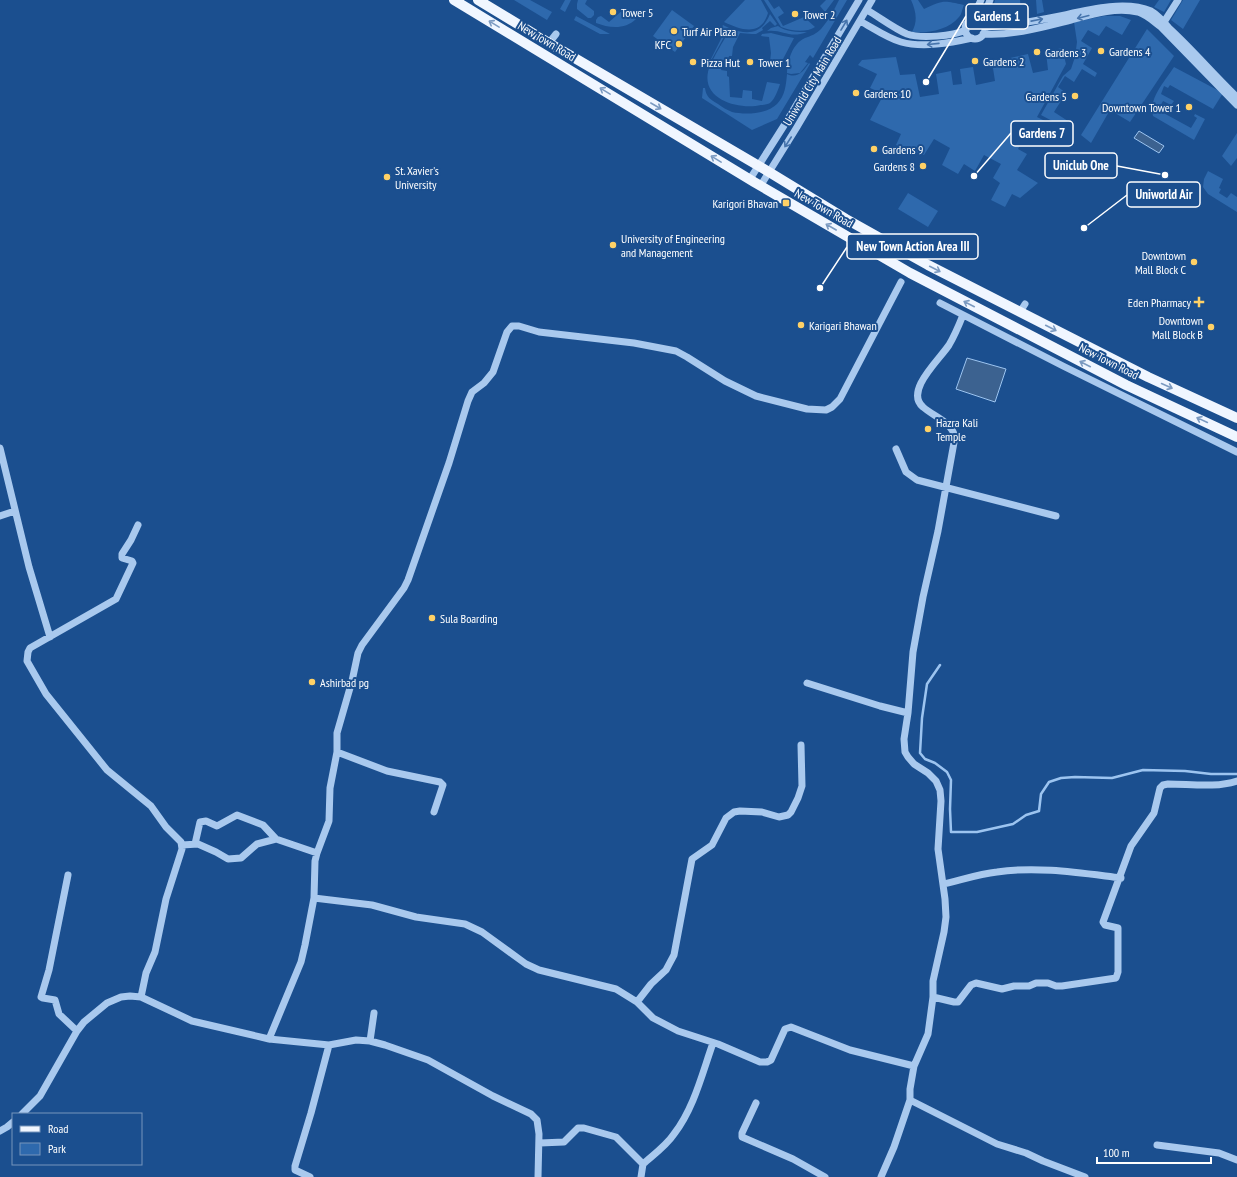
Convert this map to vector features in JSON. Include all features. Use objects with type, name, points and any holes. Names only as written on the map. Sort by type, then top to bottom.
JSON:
[{"type":"main road","name":"New Town Road","points":[[454,0],[760,185],[917,277],[1126,385],[1237,437]]},
{"type":"main road","name":"New Town Road","points":[[478,0],[846,219],[921,261],[1023,308],[1148,378],[1237,418]]},
{"type":"street","name":"Uniworld City Main Road","points":[[750,179],[785,124],[859,0]]},
{"type":"street","name":"Uniworld City Main Road","points":[[760,185],[797,127],[872,0]]},
{"type":"street","points":[[972,38],[966,30],[967,23],[972,19],[980,0]]},
{"type":"street","points":[[860,21],[901,42],[922,45],[978,38],[983,27],[990,0]]},
{"type":"street","points":[[1164,22],[1178,0]]},
{"type":"street","points":[[983,27],[1005,26],[1061,16],[1097,7],[1121,4],[1139,7],[1151,11],[1164,22],[1237,97]]},
{"type":"street","points":[[867,10],[908,34],[923,36],[949,34],[966,30]]},
{"type":"street","points":[[972,19],[979,20],[983,27],[1007,33],[1098,13],[1121,10],[1138,12],[1148,16],[1160,27],[1237,105]]},
{"type":"street","points":[[549,43],[556,34]]},
{"type":"street","points":[[269,1039],[301,962],[305,945],[314,898],[317,853],[329,821],[330,788],[337,752],[336,739],[358,653],[362,645],[404,588],[408,580],[449,463],[468,401],[472,392],[484,383],[493,372],[507,332],[512,326],[519,326],[539,332],[634,343],[676,351],[725,381],[756,396],[807,409],[826,410],[832,407],[840,399],[901,282]]},
{"type":"street","points":[[940,303],[1237,452]]},
{"type":"street","points":[[881,1177],[894,1147],[910,1100],[910,1089],[914,1066],[928,1034],[933,997],[934,973],[946,917],[938,850],[941,800],[940,790],[936,781],[928,773],[914,764],[904,752],[904,739],[908,713],[913,652],[955,437],[954,430],[949,425],[922,406],[917,400],[917,394],[924,376],[954,337],[963,315]]},
{"type":"street","points":[[0,448],[29,567],[50,637]]},
{"type":"street","points":[[896,448],[906,472],[917,480],[1056,516]]},
{"type":"street","points":[[0,516],[15,511]]},
{"type":"street","points":[[138,525],[132,540],[122,554],[122,558],[132,561],[133,563],[116,599],[30,648],[27,658],[29,666],[46,694],[97,759],[107,770],[151,806],[166,828],[181,842],[182,849],[166,899],[155,952],[146,973],[141,997]]},
{"type":"street","points":[[807,683],[880,706],[908,713]]},
{"type":"street","points":[[637,1002],[651,984],[666,970],[674,955],[692,858],[712,845],[726,818],[734,812],[762,812],[779,817],[788,815],[791,812],[802,786],[801,746]]},
{"type":"street","points":[[337,752],[391,772],[440,782],[443,785],[434,812]]},
{"type":"street","points":[[933,997],[958,1002],[971,985],[976,983],[1002,989],[1014,986],[1029,986],[1036,983],[1048,983],[1056,986],[1062,986],[1116,978],[1118,972],[1118,928],[1104,925],[1103,922],[1121,878],[1131,846],[1154,813],[1159,791],[1163,785],[1168,784],[1226,784],[1237,781]]},
{"type":"street","points":[[195,844],[200,822],[206,821],[217,826],[237,815],[263,825],[276,839],[317,853]]},
{"type":"street","points":[[182,845],[198,844],[228,858],[241,858],[258,844],[276,839]]},
{"type":"street","points":[[943,884],[991,872],[1022,870],[1080,873],[1121,878]]},
{"type":"street","points":[[68,875],[49,970],[41,997],[55,1000],[59,1014],[77,1030]]},
{"type":"street","points":[[314,898],[367,904],[416,918],[465,924],[482,932],[526,964],[548,974],[609,987],[621,992],[637,1002],[650,1016],[683,1034],[714,1043],[760,1062],[767,1062],[771,1060],[785,1030],[791,1027],[850,1050],[914,1066]]},
{"type":"street","points":[[23,1113],[40,1096],[77,1030],[84,1022],[114,999],[130,996],[141,997],[192,1021],[269,1039],[329,1045],[356,1040],[370,1041],[428,1060],[493,1096],[531,1114],[537,1120],[540,1143],[538,1177]]},
{"type":"street","points":[[370,1041],[374,1013]]},
{"type":"street","points":[[641,1177],[643,1164],[667,1142],[682,1123],[689,1111],[714,1043]]},
{"type":"street","points":[[310,1177],[300,1174],[295,1170],[295,1166],[329,1045]]},
{"type":"street","points":[[910,1100],[997,1144],[1026,1153],[1085,1177]]},
{"type":"street","points":[[756,1103],[742,1133],[742,1137],[793,1159],[825,1177]]},
{"type":"street","points":[[0,1131],[12,1123]]},
{"type":"street","points":[[540,1143],[564,1142],[575,1129],[584,1128],[616,1137],[643,1164]]},
{"type":"street","points":[[1156,1145],[1219,1153],[1237,1160]]},
{"type":"green space","points":[[514,0],[530,0],[552,12],[547,20]]},
{"type":"green space","points":[[565,0],[571,0],[565,12],[560,9]]},
{"type":"green space","points":[[578,0],[587,0],[585,4],[594,11],[594,15],[591,18],[588,18],[577,9]]},
{"type":"green space","points":[[745,0],[761,0],[768,13],[761,26],[755,29],[744,29],[724,22]]},
{"type":"green space","points":[[764,0],[768,0],[774,9],[779,6],[784,13],[778,17],[783,26],[804,17],[815,27],[798,31],[781,27]]},
{"type":"green space","points":[[826,0],[834,0],[825,12],[820,6]]},
{"type":"green space","points":[[839,0],[847,0],[813,58],[810,55],[805,62],[808,63],[800,73],[787,73],[788,63],[794,48],[805,38],[815,34],[821,29]]},
{"type":"green space","points":[[911,0],[918,0],[924,9],[943,2],[952,2],[964,5],[960,16],[949,25],[930,32],[912,32],[916,16]]},
{"type":"green space","points":[[995,0],[1020,0],[1021,10],[991,14]]},
{"type":"green space","points":[[1036,0],[1042,0],[1044,12],[1037,14]]},
{"type":"green space","points":[[1159,0],[1171,0],[1164,12],[1154,7]]},
{"type":"green space","points":[[1183,0],[1200,0],[1183,29],[1171,20]]},
{"type":"green space","points":[[624,9],[636,19],[632,23],[611,27],[596,23],[598,17],[601,16],[609,22]]},
{"type":"green space","name":"Turf Air Plaza","points":[[672,10],[694,26],[675,52],[653,36]]},
{"type":"green space","points":[[770,14],[777,24],[775,26],[770,21],[762,28],[763,30],[756,34],[740,33],[733,47],[732,56],[729,56],[728,60],[723,60],[721,70],[727,71],[727,76],[729,77],[730,97],[742,98],[743,90],[752,91],[752,99],[762,101],[767,82],[780,84],[775,97],[772,101],[765,105],[743,106],[717,97],[711,90],[708,82],[708,72],[730,29],[743,32],[754,31],[763,26]]},
{"type":"green space","points":[[576,16],[610,34],[600,34],[574,20]]},
{"type":"green space","points":[[1104,16],[1120,16],[1131,20],[1122,35],[1106,26],[1099,36],[1088,30],[1081,41],[1092,48],[1083,64],[1097,73],[1095,77],[1082,69],[1074,82],[1065,76],[1058,87],[1066,93],[1054,112],[1071,123],[1067,129],[1041,115],[1063,76],[1071,69],[1075,57],[1077,42],[1074,22]]},
{"type":"green space","points":[[723,25],[729,28],[707,67],[722,37],[718,34]]},
{"type":"green space","points":[[778,26],[788,31],[807,32],[795,35],[777,31],[767,31]]},
{"type":"green space","points":[[1147,29],[1174,56],[1130,122],[1110,110],[1091,143],[1081,135]]},
{"type":"green space","points":[[771,33],[794,38],[781,63],[770,62],[771,53],[769,37],[761,36],[762,34]]},
{"type":"green space","points":[[1062,48],[1066,64],[1037,117],[1063,130],[1060,137],[1044,127],[1035,142],[1025,136],[1018,149],[1027,154],[1017,170],[1038,183],[1020,198],[1012,194],[1005,207],[991,200],[1000,183],[993,178],[1001,164],[984,155],[975,171],[964,164],[958,174],[942,165],[950,148],[934,139],[924,155],[896,145],[901,134],[870,120],[884,94],[870,88],[877,74],[858,65],[862,60],[896,57],[900,75],[915,74],[920,97],[939,94],[936,74],[951,71],[953,85],[962,84],[960,69],[973,67],[976,85],[995,81],[992,62],[1028,54],[1033,73],[1048,70],[1046,52]]},
{"type":"green space","points":[[809,63],[810,64],[777,119],[752,130],[702,98],[703,88],[705,88],[706,94],[711,100],[732,112],[762,112],[773,107],[780,101],[786,86],[787,74],[794,76],[797,75],[805,69]]},
{"type":"green space","points":[[1174,67],[1223,93],[1213,109],[1170,85],[1168,88],[1164,86],[1161,94],[1174,101],[1171,105],[1163,101],[1158,110],[1191,128],[1197,118],[1194,116],[1195,114],[1205,119],[1194,140],[1153,116],[1153,103],[1158,90]]},
{"type":"green space","points":[[1237,133],[1237,158],[1231,166],[1222,156]]},
{"type":"green space","points":[[1208,171],[1223,179],[1219,188],[1221,189],[1219,193],[1227,198],[1231,193],[1237,197],[1237,212],[1208,194],[1203,187],[1204,179]]},
{"type":"green space","points":[[908,193],[938,211],[928,227],[898,209]]},
{"type":"shaded area","points":[[1139,131],[1164,146],[1159,153],[1134,138]]},
{"type":"shaded area","points":[[967,358],[1006,369],[995,402],[956,389]]},
{"type":"waterway","points":[[940,665],[927,684],[922,718],[920,753],[925,759],[935,763],[947,772],[951,780],[951,832],[977,832],[1013,824],[1026,815],[1039,811],[1041,794],[1049,782],[1061,778],[1112,778],[1143,770],[1237,774]]},
{"type":"place","name":"Tower 5","points":[[613,12]]},
{"type":"place","name":"Tower 2","points":[[795,14]]},
{"type":"place","name":"Turf Air Plaza","points":[[674,31]]},
{"type":"place","name":"KFC","points":[[679,44]]},
{"type":"place","name":"Gardens 4","points":[[1101,51]]},
{"type":"place","name":"Gardens 3","points":[[1037,52]]},
{"type":"place","name":"Gardens 2","points":[[975,61]]},
{"type":"place","name":"Pizza Hut","points":[[693,62]]},
{"type":"place","name":"Tower 1","points":[[750,62]]},
{"type":"place","name":"Gardens 1","points":[[926,82]]},
{"type":"place","name":"Gardens 10","points":[[856,93]]},
{"type":"place","name":"Gardens 5","points":[[1075,96]]},
{"type":"place","name":"Downtown Tower 1","points":[[1189,107]]},
{"type":"place","name":"Gardens 9","points":[[874,149]]},
{"type":"place","name":"Gardens 8","points":[[923,166]]},
{"type":"place","name":"Uniclub One","points":[[1165,175]]},
{"type":"place","name":"Gardens 7","points":[[974,176]]},
{"type":"place","name":"St. Xavier's University","points":[[387,177]]},
{"type":"place","name":"Karigori Bhavan","points":[[786,203]]},
{"type":"place","name":"Uniworld Air","points":[[1084,228]]},
{"type":"place","name":"University of Engineering and Management","points":[[613,245]]},
{"type":"place","name":"Downtown Mall Block C","points":[[1194,262]]},
{"type":"place","name":"New Town Action Area III","points":[[820,288]]},
{"type":"place","name":"Eden Pharmacy","points":[[1199,302]]},
{"type":"place","name":"Karigari Bhawan","points":[[801,325]]},
{"type":"place","name":"Downtown Mall Block B","points":[[1211,327]]},
{"type":"place","name":"Hazra Kali Temple","points":[[928,429]]},
{"type":"place","name":"Sula Boarding","points":[[432,618]]},
{"type":"place","name":"Ashirbad pg","points":[[312,682]]}]
